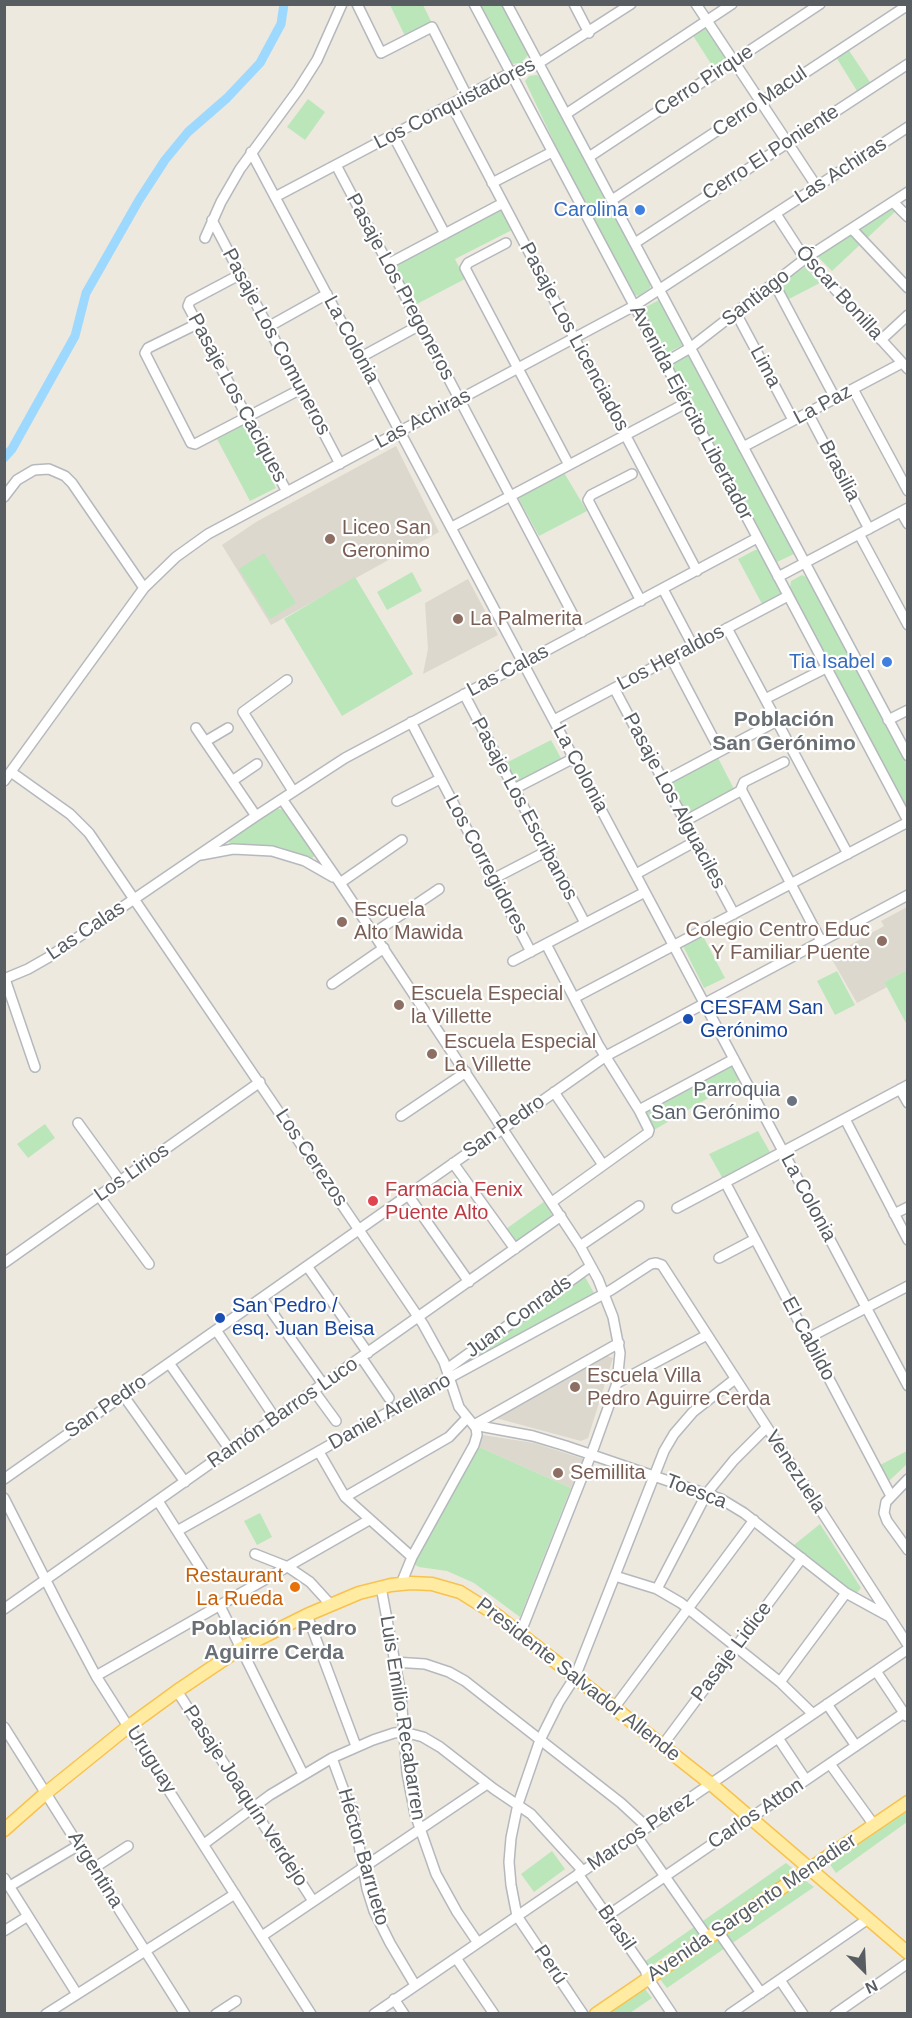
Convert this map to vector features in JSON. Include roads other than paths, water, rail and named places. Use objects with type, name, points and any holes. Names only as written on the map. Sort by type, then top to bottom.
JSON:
[{"type":"main road","name":"Presidente Salvador Allende","points":[[4,1830],[46,1792],[129,1726],[241,1648],[307,1615],[381,1587],[401,1584],[432,1584],[460,1592],[486,1607],[711,1784],[908,1953]]},
{"type":"main road","name":"Avenida Sargento Menadier","points":[[596,2013],[908,1803]]},
{"type":"street","points":[[205,238],[230,186],[251,152],[309,73],[342,4]]},
{"type":"street","points":[[357,4],[381,53],[432,27],[467,96]]},
{"type":"street","name":"Avenida Ejército Libertador","points":[[474,4],[908,821]]},
{"type":"street","name":"Avenida Ejército Libertador","points":[[507,4],[908,756]]},
{"type":"street","points":[[574,4],[589,33]]},
{"type":"street","name":"Los Conquistadores","points":[[275,197],[510,73],[539,63],[631,4]]},
{"type":"street","points":[[696,4],[817,187]]},
{"type":"street","points":[[566,114],[732,4]]},
{"type":"street","name":"Cerro Pirque","points":[[589,157],[820,4]]},
{"type":"street","name":"Cerro Macul","points":[[612,200],[908,5]]},
{"type":"street","name":"Cerro El Poniente","points":[[635,243],[908,63]]},
{"type":"street","name":"Pasaje Los Licenciados","points":[[451,104],[697,571]]},
{"type":"street","name":"Las Achiras","points":[[4,781],[144,588],[176,557],[208,534],[634,306],[908,127]]},
{"type":"street","points":[[393,135],[445,234]]},
{"type":"street","name":"La Colonia","points":[[251,152],[908,1386]]},
{"type":"street","points":[[492,183],[552,152]]},
{"type":"street","name":"Pasaje Los Pregoneros","points":[[336,165],[582,632]]},
{"type":"street","name":"Santiago","points":[[664,363],[690,348],[806,258],[908,192]]},
{"type":"street","points":[[893,201],[908,217]]},
{"type":"street","points":[[388,264],[503,203]]},
{"type":"street","name":"Óscar Bonilla","points":[[776,214],[806,258],[905,366]]},
{"type":"street","name":"Pasaje Los Comuneros","points":[[212,220],[340,464]]},
{"type":"street","points":[[852,229],[908,288]]},
{"type":"street","points":[[506,243],[468,263],[465,268],[569,465]]},
{"type":"street","name":"Pasaje Los Caciques","points":[[240,274],[189,303],[189,308],[287,492]]},
{"type":"street","points":[[774,284],[835,398]]},
{"type":"street","points":[[268,327],[327,294]]},
{"type":"street","name":"Lima","points":[[736,313],[793,420]]},
{"type":"street","points":[[880,340],[908,315]]},
{"type":"street","points":[[197,324],[148,348],[145,353],[193,444],[301,389]]},
{"type":"street","points":[[361,357],[420,325]]},
{"type":"street","name":"La Paz","points":[[743,447],[835,398],[905,366]]},
{"type":"street","points":[[854,389],[908,491]]},
{"type":"street","points":[[452,527],[686,403]]},
{"type":"street","name":"Brasilia","points":[[808,412],[869,529]]},
{"type":"street","points":[[4,497],[13,484],[28,473],[39,469],[54,471],[65,476],[144,588]]},
{"type":"street","points":[[632,474],[591,495],[588,500],[640,601]]},
{"type":"street","points":[[778,577],[904,510],[908,524]]},
{"type":"street","points":[[859,534],[908,625]]},
{"type":"street","name":"Las Calas","points":[[5,979],[38,963],[345,758],[758,538]]},
{"type":"street","points":[[663,589],[693,646]]},
{"type":"street","name":"Los Heraldos","points":[[554,720],[788,596]]},
{"type":"street","points":[[728,628],[848,854]]},
{"type":"street","points":[[671,658],[720,751]]},
{"type":"street","points":[[765,699],[826,668]]},
{"type":"street","points":[[287,680],[243,712],[293,791]]},
{"type":"street","name":"Pasaje Los Alguaciles","points":[[614,688],[734,914]]},
{"type":"street","name":"Pasaje Los Escribanos","points":[[464,694],[585,923]]},
{"type":"street","points":[[888,720],[908,710]]},
{"type":"street","points":[[664,781],[777,721]]},
{"type":"street","name":"Los Corregidores","points":[[411,722],[531,952]]},
{"type":"street","points":[[196,728],[256,816]]},
{"type":"street","points":[[206,741],[228,728]]},
{"type":"street","points":[[514,789],[574,758]]},
{"type":"street","points":[[784,762],[744,782],[741,786],[821,941]]},
{"type":"street","points":[[232,781],[257,764]]},
{"type":"street","name":"Los Cerezos","points":[[11,771],[81,825],[102,852],[418,1317],[437,1348],[459,1407],[471,1422]]},
{"type":"street","name":"Los Corregidores","points":[[397,801],[440,779]]},
{"type":"street","points":[[685,821],[742,790]]},
{"type":"street","points":[[282,799],[374,933],[561,1216],[591,1266],[614,1317],[620,1364],[617,1383],[592,1454],[520,1634]]},
{"type":"street","points":[[574,998],[908,821]]},
{"type":"street","points":[[340,883],[402,840]]},
{"type":"street","points":[[636,874],[696,841]]},
{"type":"street","name":"Las Calas","points":[[194,858],[233,849],[272,851],[305,861],[340,883]]},
{"type":"street","points":[[493,879],[547,851]]},
{"type":"street","points":[[374,933],[439,889]]},
{"type":"street","points":[[513,961],[645,892]]},
{"type":"street","name":"San Pedro","points":[[4,1479],[606,1056],[908,895]]},
{"type":"street","name":"Los Corregidores","points":[[546,944],[606,1056],[648,1125],[648,1133],[603,1165]]},
{"type":"street","points":[[332,984],[384,948]]},
{"type":"street","points":[[5,979],[35,1067]]},
{"type":"street","points":[[639,1110],[734,1059]]},
{"type":"street","points":[[401,1116],[466,1072]]},
{"type":"street","name":"Los Lirios","points":[[4,1263],[260,1082]]},
{"type":"street","points":[[676,1208],[904,1087],[908,1103]]},
{"type":"street","points":[[552,1202],[603,1165],[554,1092]]},
{"type":"street","points":[[844,1119],[908,1240]]},
{"type":"street","points":[[78,1123],[120,1181]]},
{"type":"street","points":[[453,1163],[515,1249]]},
{"type":"street","name":"El Cabildo","points":[[725,1182],[891,1496]]},
{"type":"street","points":[[408,1195],[469,1282]]},
{"type":"street","points":[[99,1196],[149,1264]]},
{"type":"street","points":[[580,1246],[639,1206]]},
{"type":"street","points":[[894,1214],[908,1207]]},
{"type":"street","name":"Ramón Barros Luco","points":[[4,1609],[561,1216]]},
{"type":"street","points":[[719,1258],[755,1239]]},
{"type":"street","name":"Venezuela","points":[[604,1293],[651,1264],[659,1264],[908,1645]]},
{"type":"street","points":[[307,1266],[390,1398]]},
{"type":"street","name":"Juan Conrads","points":[[448,1373],[591,1266]]},
{"type":"street","points":[[808,1338],[908,1286]]},
{"type":"street","name":"Daniel Arellano","points":[[177,1531],[319,1452],[448,1373],[604,1293]]},
{"type":"street","points":[[262,1298],[323,1384]]},
{"type":"street","points":[[216,1330],[275,1418]]},
{"type":"street","points":[[617,1383],[706,1335]]},
{"type":"street","points":[[345,1497],[471,1422],[619,1343]]},
{"type":"street","points":[[169,1363],[230,1450]]},
{"type":"street","points":[[517,1916],[509,1862],[511,1838],[518,1804],[531,1762],[559,1702],[575,1677],[664,1451],[680,1426],[703,1403],[735,1379]]},
{"type":"street","points":[[314,1391],[336,1421]]},
{"type":"street","points":[[123,1395],[185,1482]]},
{"type":"street","points":[[401,1584],[412,1557],[474,1445],[477,1435],[471,1422]]},
{"type":"street","name":"Toesca","points":[[471,1422],[533,1436],[707,1493],[734,1506],[754,1520],[846,1593],[889,1616]]},
{"type":"street","points":[[657,1589],[707,1493],[734,1460],[766,1428]]},
{"type":"street","points":[[319,1452],[345,1497],[412,1557]]},
{"type":"street","points":[[908,1479],[891,1496],[884,1509],[887,1521],[908,1550]]},
{"type":"street","name":"Uruguay","points":[[4,1498],[96,1676],[311,2013]]},
{"type":"street","points":[[158,1501],[205,1575]]},
{"type":"street","points":[[96,1676],[369,1520]]},
{"type":"street","points":[[614,1708],[754,1520]]},
{"type":"street","points":[[255,1554],[288,1567],[310,1582],[331,1605]]},
{"type":"street","name":"Pasaje Lidice","points":[[662,1746],[802,1558]]},
{"type":"street","points":[[615,1576],[657,1589],[688,1608],[780,1682],[813,1714]]},
{"type":"street","name":"Luis Emilio Recabarren","points":[[381,1587],[400,1695],[408,1779],[420,1830],[440,1882],[478,1943]]},
{"type":"street","points":[[780,1682],[846,1593]]},
{"type":"street","points":[[220,1606],[303,1774]]},
{"type":"street","points":[[307,1615],[356,1746]]},
{"type":"street","name":"Marcos Pérez","points":[[374,2013],[908,1649]]},
{"type":"street","points":[[394,1662],[425,1664],[457,1677],[621,1803],[647,1827]]},
{"type":"street","points":[[876,1671],[906,1715]]},
{"type":"street","name":"Pasaje Joaquín Verdejo","points":[[177,1691],[314,1901]]},
{"type":"street","points":[[827,1704],[856,1746]]},
{"type":"street","name":"Carlos Atton","points":[[607,1916],[856,1746],[906,1715]]},
{"type":"street","points":[[204,1844],[252,1807],[303,1774],[356,1746],[394,1733],[404,1732]]},
{"type":"street","name":"Brasil","points":[[404,1732],[417,1734],[431,1741],[487,1784],[518,1804],[543,1826],[580,1873],[672,2013]]},
{"type":"street","name":"Argentina","points":[[6,1734],[46,1792],[185,2013]]},
{"type":"street","points":[[778,1738],[806,1780]]},
{"type":"street","name":"Héctor Barrueto","points":[[332,1758],[354,1818],[370,1900],[378,1922],[415,1985]]},
{"type":"street","points":[[830,1764],[874,1826]]},
{"type":"street","points":[[262,1936],[487,1784]]},
{"type":"street","points":[[636,1835],[665,1876],[761,1993]]},
{"type":"street","points":[[76,1994],[7,1882],[79,1845]]},
{"type":"street","points":[[94,1868],[128,1846]]},
{"type":"street","points":[[46,2013],[235,1894]]},
{"type":"street","points":[[4,1931],[28,1916]]},
{"type":"street","name":"Perú","points":[[517,1916],[583,2013]]},
{"type":"street","points":[[730,2013],[868,1919]]},
{"type":"street","points":[[456,1958],[494,2013]]},
{"type":"street","points":[[835,2013],[908,1964]]},
{"type":"street","points":[[780,1980],[803,2013]]},
{"type":"street","points":[[394,1999],[404,2013]]},
{"type":"street","points":[[216,2013],[236,2001]]},
{"type":"waterway","points":[[4,458],[12,449],[75,336],[86,293],[139,200],[165,160],[188,132],[227,98],[260,63],[281,24],[284,4]]},
{"type":"place","name":"Carolina","points":[[640,210]]},
{"type":"place","name":"Liceo San Geronimo","points":[[330,539]]},
{"type":"place","name":"La Palmerita","points":[[458,619]]},
{"type":"place","name":"Tia Isabel","points":[[887,662]]},
{"type":"place","name":"Escuela Alto Mawida","points":[[342,922]]},
{"type":"place","name":"Colegio Centro Educ Y Familiar Puente","points":[[882,941]]},
{"type":"place","name":"Escuela Especial la Villette","points":[[399,1005]]},
{"type":"place","name":"CESFAM San Gerónimo","points":[[688,1019]]},
{"type":"place","name":"Escuela Especial La Villette","points":[[432,1054]]},
{"type":"place","name":"Parroquia San Gerónimo","points":[[792,1101]]},
{"type":"place","name":"Farmacia Fenix Puente Alto","points":[[373,1201]]},
{"type":"place","name":"San Pedro / esq. Juan Beisa","points":[[220,1318]]},
{"type":"place","name":"Escuela Villa Pedro Aguirre Cerda","points":[[575,1387]]},
{"type":"place","name":"Semillita","points":[[558,1473]]},
{"type":"place","name":"Restaurant La Rueda","points":[[295,1587]]},
{"type":"district","name":"Población San Gerónimo","points":[[784,732]]},
{"type":"district","name":"Población Pedro Aguirre Cerda","points":[[274,1641]]}]
